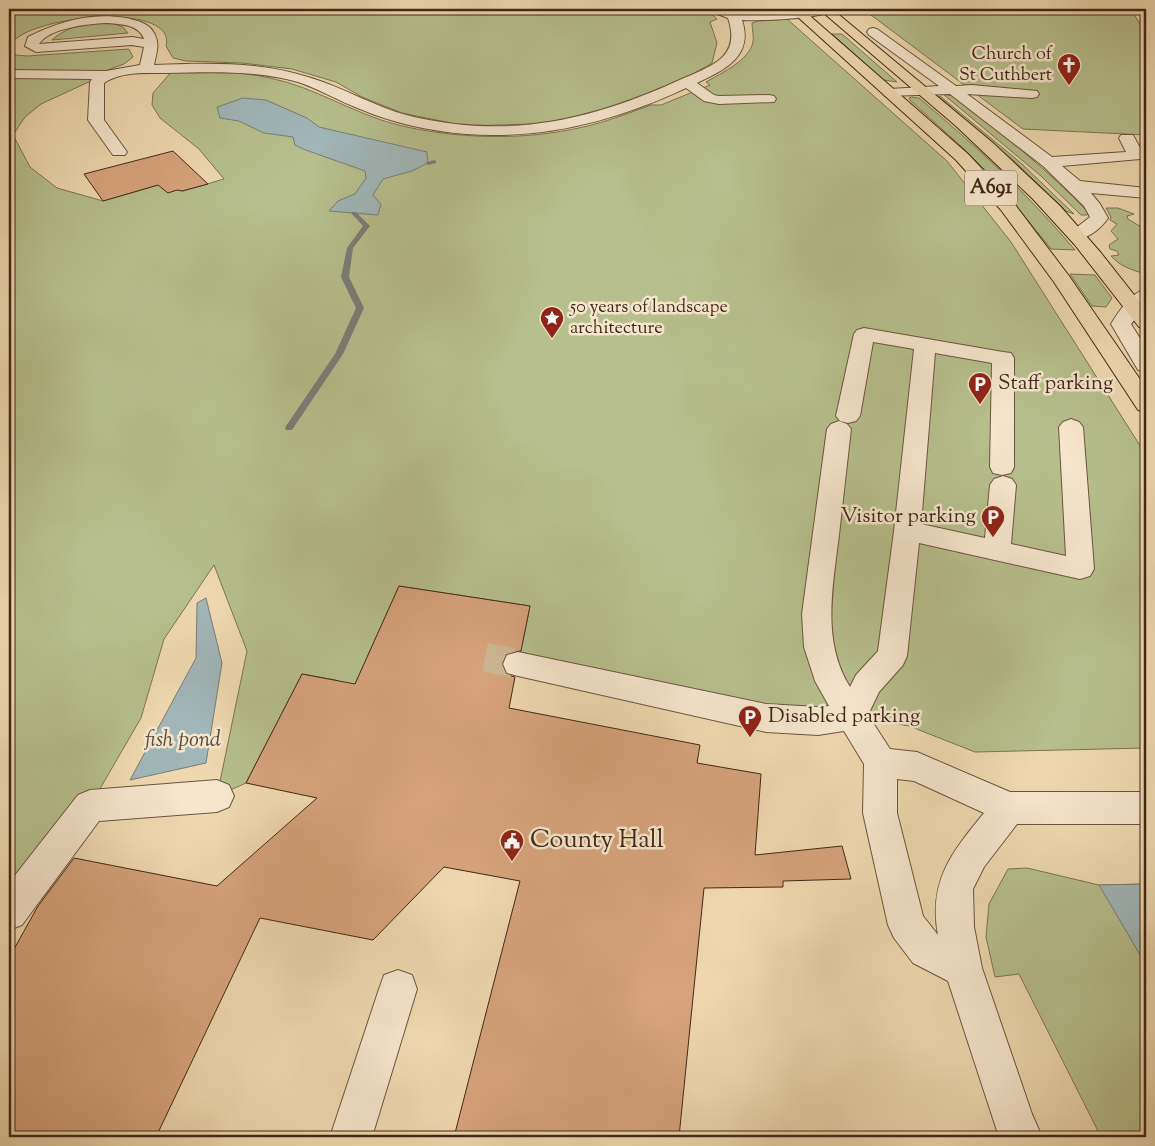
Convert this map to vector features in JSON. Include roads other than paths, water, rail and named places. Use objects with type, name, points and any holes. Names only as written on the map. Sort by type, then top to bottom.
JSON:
[{"type":"highway","name":"A691","points":[[826,9],[1007,164],[1050,206],[1142,308]]},
{"type":"highway","name":"A691","points":[[796,11],[962,157],[1007,206],[1062,280],[1146,405]]},
{"type":"street","points":[[716,9],[734,16],[826,9]]},
{"type":"street","points":[[9,74],[106,75],[122,71],[219,68],[282,74],[322,87],[400,118],[429,125],[482,130],[540,129],[579,123],[625,110],[712,71],[729,60],[740,42],[740,31],[734,16]]},
{"type":"street","points":[[147,70],[152,44],[149,33],[144,28],[115,20],[93,19],[69,24],[46,32],[33,40],[32,46],[50,48],[132,42],[152,44]]},
{"type":"street","points":[[873,32],[987,114],[1075,186],[1095,208],[1099,218],[1076,236]]},
{"type":"street","points":[[729,60],[744,63]]},
{"type":"street","points":[[888,63],[921,68]]},
{"type":"street","points":[[106,75],[97,82],[96,120],[119,152]]},
{"type":"street","points":[[687,83],[709,98],[719,100],[769,99]]},
{"type":"street","points":[[890,93],[953,89],[1032,94]]},
{"type":"street","points":[[1047,162],[1134,156],[1136,155],[1135,152],[1127,138]]},
{"type":"street","points":[[1075,186],[1146,193]]},
{"type":"street","points":[[1142,308],[1120,324],[1146,365]]},
{"type":"street","points":[[963,968],[926,950],[907,925],[880,813],[880,762],[830,681],[819,646],[816,614],[844,422],[864,334],[1003,358],[1002,476],[997,550]]},
{"type":"street","points":[[852,716],[867,684],[892,656],[907,531],[925,345]]},
{"type":"street","points":[[907,531],[1080,569],[1071,427]]},
{"type":"street","points":[[518,664],[766,718],[818,721],[852,716]]},
{"type":"street","points":[[880,762],[917,767],[1009,808],[1146,808]]},
{"type":"street","points":[[9,912],[90,806],[217,796]]},
{"type":"street","points":[[1009,808],[972,855],[955,887],[955,927],[963,968],[1014,1123],[1021,1137]]},
{"type":"street","points":[[351,1137],[398,989]]},
{"type":"water","points":[[243,98],[266,100],[307,118],[319,127],[427,152],[428,163],[412,171],[383,179],[373,195],[381,204],[378,215],[329,211],[338,201],[355,194],[366,178],[365,171],[303,149],[295,145],[293,137],[264,133],[239,121],[220,118],[217,107]]},
{"type":"water","name":"fish pond","points":[[206,598],[222,663],[206,763],[130,780],[196,658],[197,603]]},
{"type":"water","points":[[1146,884],[1146,965],[1099,885]]},
{"type":"waterway","points":[[428,163],[434,162]]},
{"type":"waterway","points":[[289,428],[339,354],[360,308],[345,277],[350,248],[367,226],[354,213]]},
{"type":"tunnel","points":[[485,657],[518,664]]},
{"type":"place","name":"Church of St Cuthbert","points":[[1069,86]]},
{"type":"place","name":"50 years of landscape architecture","points":[[552,339]]},
{"type":"place","name":"Staff parking","points":[[980,405]]},
{"type":"place","name":"Visitor parking","points":[[993,538]]},
{"type":"place","name":"Disabled parking","points":[[750,738]]},
{"type":"place","name":"County Hall","points":[[512,862]]}]
